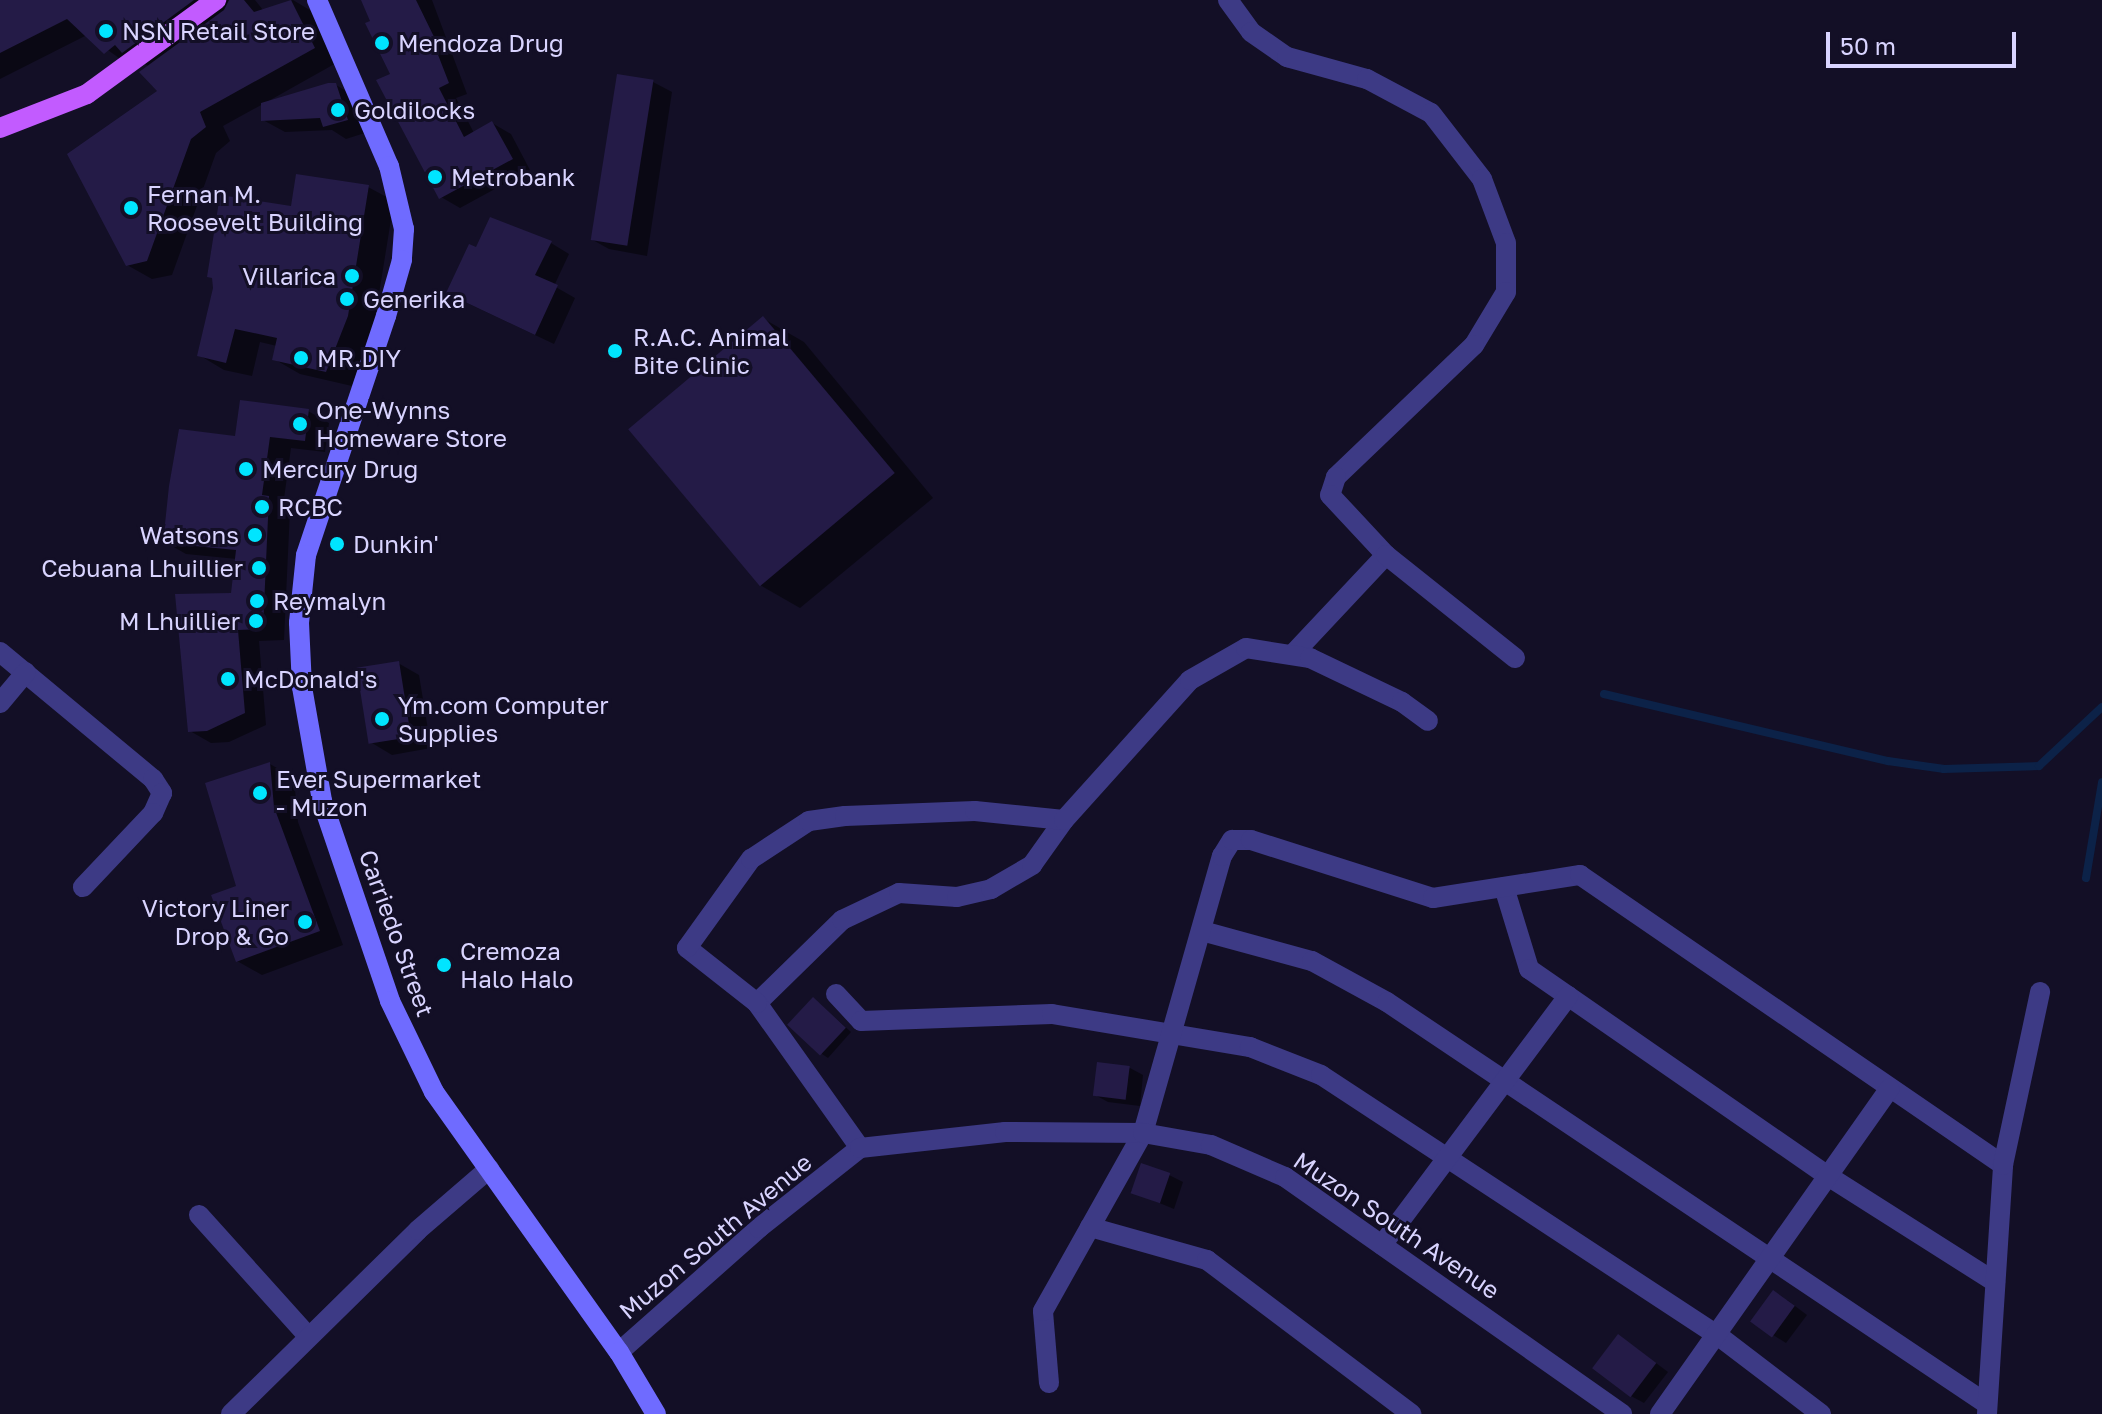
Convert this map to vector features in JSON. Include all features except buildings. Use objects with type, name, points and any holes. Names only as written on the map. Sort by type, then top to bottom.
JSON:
[{"type":"main road","points":[[0,128],[87,94],[216,0]]},
{"type":"main road","name":"Carriedo Street","points":[[317,0],[389,166],[404,229],[402,260],[386,316],[306,555],[299,623],[302,687],[322,801],[390,1001],[434,1092],[619,1352],[649,1412]]},
{"type":"street","points":[[1228,0],[1251,32],[1287,57],[1367,79],[1431,113],[1482,179],[1506,243],[1506,292],[1474,345],[1336,477],[1330,495],[1386,555],[1515,658]]},
{"type":"street","points":[[1292,655],[1386,555]]},
{"type":"street","points":[[757,1003],[842,920],[899,893],[957,897],[991,889],[1032,865],[1064,820],[1190,680],[1246,648],[1310,658],[1402,702],[1428,721]]},
{"type":"street","points":[[0,652],[153,779],[162,793],[153,813],[83,887]]},
{"type":"street","points":[[0,703],[26,672]]},
{"type":"street","points":[[860,1148],[757,1003],[687,948],[751,859],[809,821],[975,811],[1064,820]]},
{"type":"street","points":[[1049,1383],[1043,1311],[1143,1133],[1222,856],[1232,840],[1251,840],[1433,898],[1580,875],[2003,1165]]},
{"type":"street","points":[[1504,887],[1529,969],[1828,1176],[1995,1282]]},
{"type":"street","points":[[1202,931],[1312,961],[1387,1002],[1505,1079],[1987,1409]]},
{"type":"street","points":[[1987,1409],[2003,1165],[2040,992]]},
{"type":"street","points":[[836,994],[861,1021],[1052,1014],[1173,1031],[1250,1047],[1321,1075],[1716,1334],[1821,1414]]},
{"type":"street","points":[[1382,1245],[1445,1156],[1568,996]]},
{"type":"street","points":[[1660,1414],[1889,1089]]},
{"type":"street","name":"Muzon South Avenue","points":[[619,1352],[759,1228],[860,1148],[1005,1132],[1143,1133],[1211,1145],[1285,1177],[1622,1414]]},
{"type":"street","points":[[231,1414],[308,1336],[489,1169]]},
{"type":"street","points":[[199,1215],[308,1336]]},
{"type":"street","points":[[1090,1227],[1207,1260],[1411,1414]]},
{"type":"waterway","points":[[1604,694],[1888,761],[1944,769],[2039,766],[2102,707]]},
{"type":"waterway","points":[[2086,878],[2102,782]]},
{"type":"place","name":"NSN Retail Store","points":[[106,31]]},
{"type":"place","name":"Mendoza Drug","points":[[382,43]]},
{"type":"place","name":"Goldilocks","points":[[338,110]]},
{"type":"place","name":"Metrobank","points":[[435,177]]},
{"type":"place","name":"Fernan M. Roosevelt Building","points":[[131,208]]},
{"type":"place","name":"Villarica","points":[[352,276]]},
{"type":"place","name":"Generika","points":[[347,299]]},
{"type":"place","name":"R.A.C. Animal Bite Clinic","points":[[615,351]]},
{"type":"place","name":"MR.DIY","points":[[301,358]]},
{"type":"place","name":"One-Wynns Homeware Store","points":[[300,424]]},
{"type":"place","name":"Mercury Drug","points":[[246,469]]},
{"type":"place","name":"RCBC","points":[[262,507]]},
{"type":"place","name":"Watsons","points":[[255,535]]},
{"type":"place","name":"Dunkin'","points":[[337,544]]},
{"type":"place","name":"Cebuana Lhuillier","points":[[259,568]]},
{"type":"place","name":"Reymalyn","points":[[257,601]]},
{"type":"place","name":"M Lhuillier","points":[[256,621]]},
{"type":"place","name":"McDonald's","points":[[228,679]]},
{"type":"place","name":"Ym.com Computer Supplies","points":[[382,719]]},
{"type":"place","name":"Ever Supermarket - Muzon","points":[[260,793]]},
{"type":"place","name":"Victory Liner Drop & Go","points":[[305,922]]},
{"type":"place","name":"Cremoza Halo Halo","points":[[444,965]]}]
